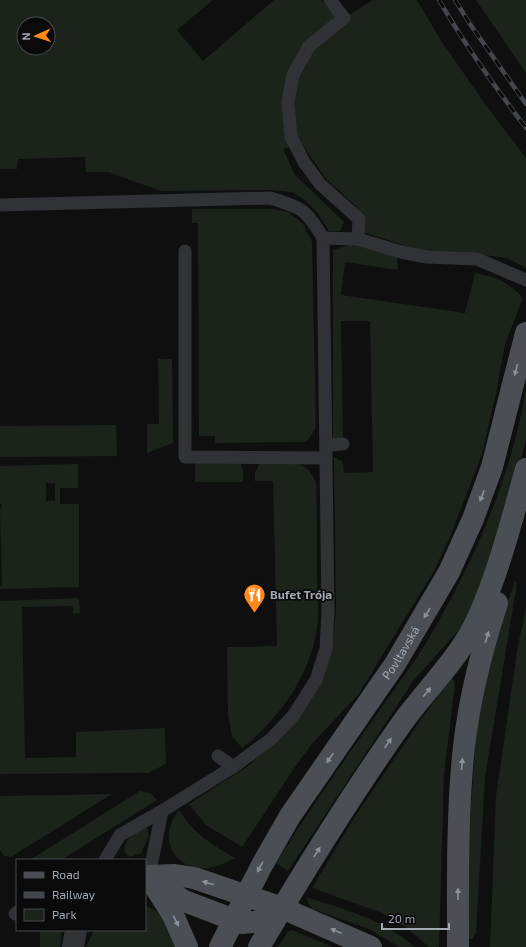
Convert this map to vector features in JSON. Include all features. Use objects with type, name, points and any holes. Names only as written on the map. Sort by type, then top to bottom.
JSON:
[{"type":"main road","name":"Povltavská","points":[[220,947],[232,921],[290,816],[395,664],[449,572],[473,519],[492,467],[526,333]]},
{"type":"main road","points":[[259,947],[355,792],[398,728],[445,669],[477,619],[495,574],[526,469]]},
{"type":"main road","points":[[458,947],[459,819],[463,755],[467,723],[479,665],[509,562],[526,473]]},
{"type":"main road","points":[[147,876],[174,875],[194,878],[282,908],[371,947]]},
{"type":"main road","points":[[147,876],[182,900],[232,921],[252,924],[264,921],[274,916],[282,908]]},
{"type":"main road","points":[[147,876],[173,915],[187,947]]},
{"type":"street","points":[[73,947],[76,931]]},
{"type":"lane","points":[[330,0],[344,18],[309,46],[293,75],[288,102],[291,137],[304,162],[320,184],[359,219],[358,239]]},
{"type":"lane","points":[[0,204],[270,198],[296,206],[310,216],[323,238],[328,611],[326,648],[316,680],[293,716],[271,739],[233,767],[120,835],[106,859]]},
{"type":"lane","points":[[323,238],[358,239],[401,252],[427,257],[477,259],[526,280]]},
{"type":"lane","points":[[185,251],[185,457],[326,451],[343,444]]},
{"type":"lane","points":[[218,756],[233,767]]},
{"type":"lane","points":[[147,876],[162,811]]},
{"type":"green space","points":[[0,0],[213,0],[177,30],[203,61],[274,0],[321,0],[335,16],[344,18],[373,0],[417,0],[440,39],[485,104],[526,158],[526,268],[507,258],[461,252],[422,251],[360,231],[357,207],[326,179],[302,144],[283,149],[295,175],[344,222],[340,231],[329,231],[317,212],[304,199],[292,192],[269,190],[161,191],[108,172],[86,172],[85,157],[18,159],[17,169],[0,169]]},
{"type":"green space","points":[[476,0],[526,0],[526,73]]},
{"type":"green space","points":[[192,209],[272,209],[288,212],[303,224],[312,242],[316,427],[309,439],[303,442],[215,443],[215,436],[199,436],[198,223],[192,223]]},
{"type":"green space","points":[[355,243],[397,257],[398,270],[345,262],[341,295],[465,313],[475,273],[502,281],[523,298],[505,344],[496,394],[482,454],[450,537],[434,571],[358,695],[311,745],[242,847],[206,825],[189,804],[251,764],[310,700],[332,647],[336,612],[334,457],[343,462],[344,473],[373,472],[370,321],[341,321],[343,437],[333,443],[333,250]]},
{"type":"green space","points":[[158,359],[172,359],[173,443],[147,453],[147,424],[159,424]]},
{"type":"green space","points":[[526,389],[526,439],[519,468],[507,511],[467,621],[414,680],[288,871],[276,863],[324,790],[429,638],[476,549],[501,487],[511,455]]},
{"type":"green space","points":[[116,425],[117,456],[0,457],[0,426]]},
{"type":"green space","points":[[195,462],[240,462],[243,470],[243,482],[195,482]]},
{"type":"green space","points":[[260,462],[286,462],[301,465],[312,475],[316,483],[318,599],[317,631],[304,670],[288,700],[267,726],[242,748],[232,736],[228,716],[227,647],[277,646],[273,481],[255,481],[255,473]]},
{"type":"green space","points":[[78,464],[78,488],[60,488],[60,504],[79,504],[79,587],[0,589],[0,586],[2,585],[0,510],[2,505],[0,503],[0,466]],"holes":[[[46,483],[55,483],[55,501],[46,501]]]},
{"type":"green space","points":[[515,581],[517,583],[485,777],[476,933],[472,939],[467,939],[469,834],[477,722],[497,633]]},
{"type":"green space","points":[[79,598],[80,613],[73,614],[73,606],[22,607],[25,758],[76,757],[76,732],[165,728],[166,764],[148,773],[0,774],[0,601]]},
{"type":"green space","points":[[526,609],[526,947],[490,947],[496,796],[518,645]]},
{"type":"green space","points":[[451,679],[454,680],[455,684],[444,774],[439,947],[429,947],[407,928],[382,913],[312,888],[354,818],[422,718]]},
{"type":"green space","points":[[140,791],[150,793],[157,800],[63,859],[32,859]]},
{"type":"green space","points":[[112,794],[11,857],[4,856],[0,850],[0,796]]},
{"type":"green space","points":[[179,810],[191,826],[204,838],[235,858],[226,863],[206,869],[196,868],[179,859],[173,852],[169,836],[173,818]]},
{"type":"green space","points":[[144,826],[147,827],[149,835],[141,853],[130,857],[125,853],[125,844],[130,837]]},
{"type":"green space","points":[[306,897],[364,916],[390,929],[415,947],[399,947],[369,929],[313,909],[309,905]]},
{"type":"green space","points":[[146,906],[152,909],[166,922],[176,947],[86,947],[94,931],[146,931]]},
{"type":"green space","points":[[292,930],[333,947],[278,947],[288,931]]},
{"type":"green space","points":[[40,931],[62,931],[60,947],[40,947]]},
{"type":"railway","points":[[439,0],[481,66],[526,128]]},
{"type":"railway","points":[[455,0],[526,104]]},
{"type":"place","name":"Bufet Trója","points":[[255,614]]}]
